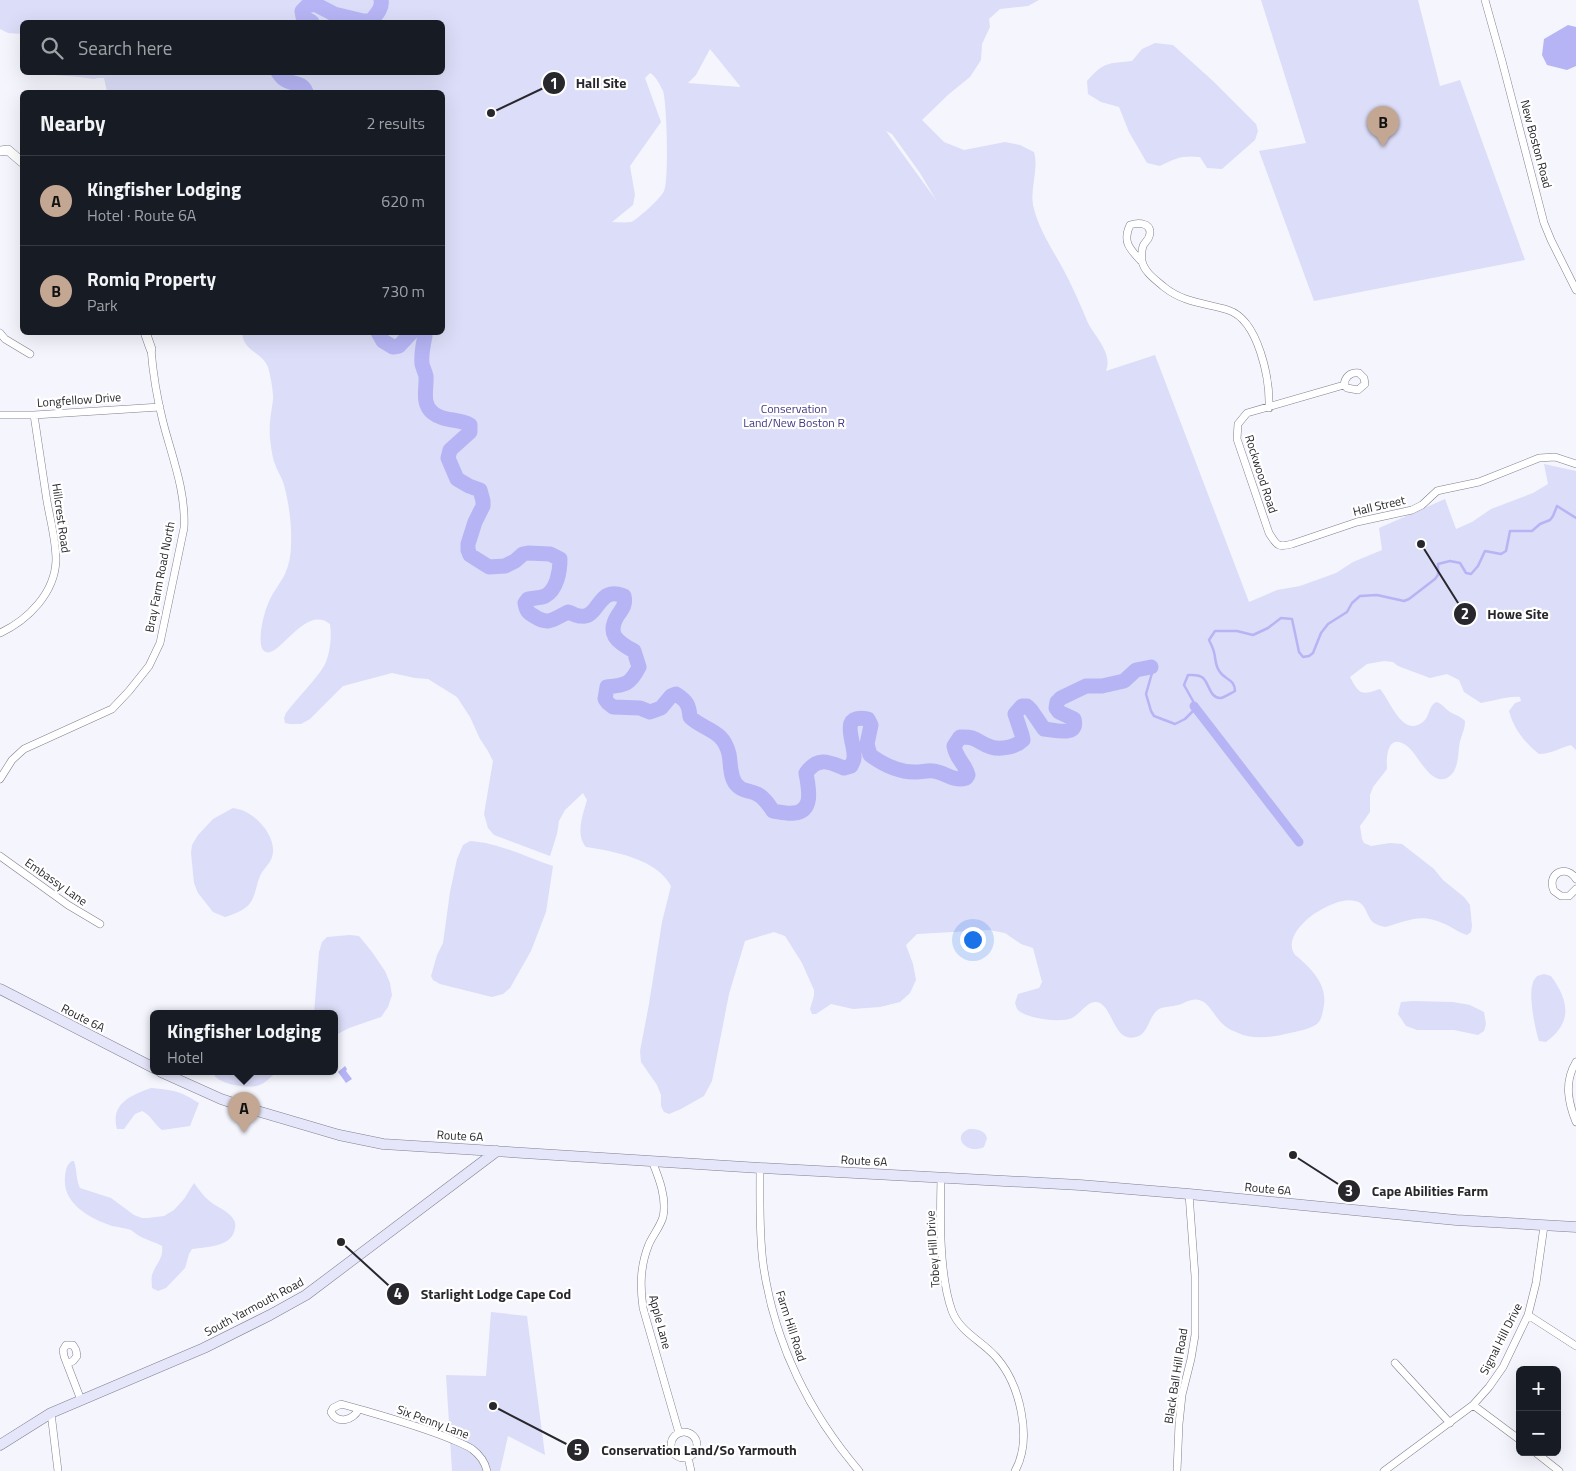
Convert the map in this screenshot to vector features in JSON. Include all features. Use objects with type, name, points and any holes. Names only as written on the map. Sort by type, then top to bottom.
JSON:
[{"type":"main road","name":"Route 6A","points":[[0,989],[150,1066]]},
{"type":"main road","name":"Route 6A","points":[[168,1075],[220,1099],[254,1110],[358,1140],[409,1146],[760,1168],[1080,1185],[1406,1215],[1576,1227]]},
{"type":"main road","name":"South Yarmouth Road","points":[[0,1445],[51,1413],[204,1348],[306,1295],[497,1151]]},
{"type":"street","name":"New Boston Road","points":[[1485,0],[1544,222],[1550,240],[1576,290]]},
{"type":"street","points":[[4,151],[20,161]]},
{"type":"street","points":[[1141,261],[1143,246],[1149,238],[1150,231],[1148,226],[1137,223],[1130,225],[1126,233],[1126,240],[1148,272],[1176,296],[1206,306],[1228,310],[1236,314],[1248,326],[1256,339],[1267,378],[1270,392],[1269,408]]},
{"type":"street","points":[[0,332],[5,339],[30,354]]},
{"type":"street","name":"Bray Farm Road North","points":[[0,779],[12,760],[24,749],[112,709],[149,666],[160,643],[184,528],[185,512],[179,478],[154,382],[151,349],[146,335]]},
{"type":"street","name":"Rockwood Road","points":[[1271,536],[1243,457],[1236,433],[1238,424],[1247,414],[1344,385]]},
{"type":"street","name":"Longfellow Drive","points":[[0,415],[160,406]]},
{"type":"street","name":"Hillcrest Road","points":[[0,633],[34,609],[48,591],[55,568],[56,560],[53,538],[34,414]]},
{"type":"street","name":"Hall Street","points":[[1271,536],[1276,544],[1284,546],[1356,522],[1412,510],[1440,490],[1480,482],[1539,458],[1555,457],[1576,464]]},
{"type":"street","name":"Embassy Lane","points":[[0,856],[68,905],[100,924]]},
{"type":"street","points":[[1575,893],[1569,896],[1560,896],[1554,891],[1552,883],[1556,875],[1563,872],[1570,873],[1576,879]]},
{"type":"street","points":[[1576,1062],[1570,1077],[1568,1097],[1576,1122]]},
{"type":"street","name":"Apple Lane","points":[[652,1161],[660,1181],[663,1211],[660,1223],[643,1259],[641,1291],[643,1308],[679,1433],[672,1438],[671,1447],[676,1455],[688,1457]]},
{"type":"street","name":"Farm Hill Road","points":[[760,1168],[763,1262],[770,1303],[798,1378],[810,1403],[825,1428],[859,1471]]},
{"type":"street","name":"Tobey Hill Drive","points":[[940,1178],[943,1255],[948,1300],[960,1326],[997,1357],[1006,1370],[1016,1392],[1021,1410],[1024,1439],[1021,1457],[1015,1471]]},
{"type":"street","name":"Black Ball Hill Road","points":[[1177,1471],[1178,1424],[1182,1395],[1195,1335],[1195,1268],[1189,1194]]},
{"type":"street","name":"Signal Hill Drive","points":[[1387,1470],[1473,1405],[1488,1388],[1502,1366],[1528,1314],[1536,1283],[1544,1226]]},
{"type":"street","points":[[1528,1314],[1576,1346]]},
{"type":"street","points":[[1395,1363],[1450,1423]]},
{"type":"street","points":[[67,1364],[81,1400]]},
{"type":"street","points":[[1473,1405],[1516,1437]]},
{"type":"street","name":"Six Penny Lane","points":[[359,1409],[439,1434],[472,1448],[479,1455],[487,1471]]},
{"type":"street","points":[[51,1413],[58,1471]]},
{"type":"street","points":[[679,1433],[691,1434],[696,1440],[695,1452],[688,1457],[691,1471]]},
{"type":"street","points":[[1541,1456],[1560,1471]]},
{"type":"green space","name":"Conservation Land/New Boston R","points":[[0,0],[1039,0],[1028,6],[1000,9],[989,19],[990,27],[982,44],[981,60],[970,77],[922,120],[944,142],[964,150],[1005,142],[1020,145],[1034,152],[1036,165],[1032,198],[1035,213],[1045,237],[1073,288],[1088,323],[1105,352],[1108,364],[1106,371],[1155,355],[1249,602],[1277,590],[1300,586],[1336,573],[1353,562],[1382,550],[1379,528],[1445,499],[1456,529],[1472,522],[1491,509],[1533,493],[1548,484],[1544,464],[1576,471],[1576,750],[1571,745],[1539,754],[1524,740],[1509,711],[1515,703],[1521,701],[1520,697],[1481,703],[1464,692],[1459,680],[1447,674],[1430,678],[1398,666],[1393,662],[1384,661],[1367,664],[1350,677],[1361,692],[1365,693],[1380,689],[1398,716],[1410,726],[1416,726],[1424,721],[1436,702],[1465,721],[1457,764],[1451,775],[1447,778],[1435,778],[1411,750],[1401,742],[1392,744],[1388,752],[1387,769],[1373,787],[1370,795],[1370,812],[1360,826],[1364,843],[1371,846],[1390,843],[1402,844],[1434,869],[1470,905],[1472,926],[1471,932],[1467,935],[1439,922],[1424,918],[1385,927],[1371,920],[1362,904],[1351,900],[1327,906],[1314,914],[1298,929],[1292,942],[1292,949],[1295,955],[1315,974],[1324,992],[1324,1005],[1320,1019],[1318,1023],[1309,1028],[1270,1037],[1250,1037],[1226,1027],[1206,1004],[1198,1000],[1190,1000],[1180,1005],[1159,1009],[1155,1012],[1144,1032],[1136,1037],[1128,1037],[1122,1034],[1100,1003],[1091,1003],[1072,1018],[1067,1019],[1044,1019],[1029,1016],[1018,1010],[1015,1003],[1018,994],[1039,988],[1042,982],[1033,948],[1021,944],[1005,933],[989,930],[917,934],[906,945],[913,964],[916,980],[910,993],[900,1002],[880,1007],[853,1009],[831,1004],[816,1014],[812,1014],[810,1009],[814,990],[802,963],[785,936],[774,932],[745,941],[729,994],[712,1081],[704,1096],[669,1114],[664,1112],[661,1106],[661,1095],[657,1085],[641,1062],[640,1051],[662,922],[671,886],[664,877],[656,869],[633,858],[586,847],[580,830],[587,800],[583,793],[565,810],[559,821],[550,856],[494,835],[488,828],[484,814],[493,761],[470,717],[457,697],[428,679],[392,673],[343,686],[310,719],[301,724],[290,724],[285,723],[286,713],[316,678],[328,657],[331,634],[330,624],[320,620],[311,621],[301,626],[270,652],[264,651],[262,647],[261,635],[266,608],[289,564],[291,530],[286,492],[271,448],[270,419],[273,397],[269,370],[265,362],[249,348],[242,335],[445,335],[445,90],[107,90],[104,78],[94,79],[54,75],[445,75],[445,20],[20,20],[20,34],[8,33],[0,29]],"holes":[[[710,49],[740,87],[688,83],[696,75]],[[650,73],[658,81],[663,91],[666,110],[666,184],[659,198],[634,221],[612,222],[633,205],[635,195],[630,166],[661,122],[645,78]],[[886,131],[892,134],[920,173],[936,200]]]},
{"type":"green space","points":[[1261,0],[1418,0],[1440,86],[1460,80],[1525,260],[1314,301],[1259,151],[1306,143]]},
{"type":"green space","points":[[1155,43],[1173,45],[1213,81],[1256,124],[1258,131],[1255,140],[1222,169],[1207,168],[1200,157],[1194,156],[1179,158],[1160,166],[1147,163],[1129,132],[1119,107],[1101,102],[1088,94],[1087,81],[1098,70],[1112,63],[1132,61],[1142,49]]},
{"type":"green space","points":[[233,808],[243,810],[256,818],[270,837],[273,850],[271,860],[260,876],[251,902],[241,911],[225,917],[213,912],[198,893],[194,883],[191,853],[192,845],[198,835],[213,819]]},
{"type":"green space","points":[[470,841],[502,847],[553,866],[546,912],[531,951],[510,988],[503,994],[492,997],[440,984],[433,980],[431,976],[437,955],[443,943],[457,859],[463,845]]},
{"type":"green space","points":[[359,936],[385,971],[392,995],[388,1007],[381,1017],[338,1034],[338,1010],[314,1010],[319,952],[322,942],[327,937]]},
{"type":"green space","points":[[1544,974],[1551,976],[1557,985],[1562,994],[1565,1011],[1561,1027],[1546,1042],[1539,1041],[1531,995],[1534,980],[1537,976]]},
{"type":"green space","points":[[1401,1002],[1453,1002],[1470,1005],[1484,1012],[1486,1024],[1484,1031],[1478,1035],[1454,1030],[1417,1030],[1406,1026],[1398,1014]]},
{"type":"green space","points":[[214,1075],[273,1075],[262,1084],[247,1087],[216,1078]]},
{"type":"green space","points":[[151,1088],[176,1092],[199,1103],[190,1126],[162,1130],[142,1111],[135,1114],[124,1129],[117,1129],[116,1120],[119,1107],[130,1097]]},
{"type":"green space","points":[[969,1129],[984,1133],[987,1138],[984,1147],[972,1149],[963,1144],[961,1136]]},
{"type":"green space","points":[[74,1161],[80,1188],[111,1198],[134,1215],[142,1218],[164,1216],[174,1210],[194,1183],[206,1198],[232,1217],[235,1221],[233,1234],[229,1239],[218,1245],[192,1249],[185,1268],[166,1288],[158,1291],[152,1288],[152,1277],[153,1271],[161,1258],[162,1246],[141,1237],[131,1230],[112,1226],[95,1219],[73,1203],[65,1187],[66,1170]]},
{"type":"green space","points":[[491,1312],[527,1316],[545,1455],[508,1436],[500,1471],[452,1471],[446,1375],[486,1376]]},
{"type":"water","points":[[1568,25],[1576,27],[1576,66],[1567,70],[1547,65],[1542,55],[1544,39]]},
{"type":"water","points":[[345,1066],[352,1079],[346,1083],[338,1072]]},
{"type":"waterway","points":[[372,20],[380,9],[381,0]]},
{"type":"waterway","points":[[308,20],[303,17],[302,11],[307,6],[315,4],[334,14],[359,20]]},
{"type":"waterway","points":[[280,75],[287,81],[302,86],[305,90]]},
{"type":"waterway","points":[[380,335],[383,341],[393,347],[399,346],[409,335]]},
{"type":"waterway","points":[[424,335],[422,364],[426,376],[425,396],[429,409],[437,416],[470,425],[470,432],[450,450],[448,458],[457,479],[480,490],[483,501],[483,506],[475,522],[468,544],[470,555],[489,567],[505,566],[523,554],[528,553],[550,554],[560,559],[555,585],[549,593],[539,598],[528,599],[525,603],[532,615],[544,621],[551,620],[568,612],[578,616],[585,616],[590,614],[607,595],[624,596],[623,608],[615,622],[613,632],[618,641],[634,651],[639,667],[630,681],[618,686],[607,687],[605,699],[613,707],[640,708],[650,712],[661,708],[671,696],[676,694],[687,704],[690,717],[713,731],[722,740],[729,754],[732,776],[736,784],[743,789],[760,795],[773,811],[792,813],[805,808],[809,797],[806,773],[815,764],[829,762],[844,768],[851,766],[854,752],[850,725],[853,720],[859,718],[868,719],[871,725],[867,744],[870,755],[881,762],[892,768],[904,771],[933,771],[961,779],[966,778],[968,775],[954,746],[960,737],[974,739],[995,748],[1016,744],[1023,740],[1015,714],[1022,706],[1027,706],[1031,710],[1044,729],[1070,730],[1075,725],[1074,719],[1059,712],[1056,708],[1057,702],[1061,698],[1086,686],[1102,686],[1124,681],[1136,670],[1151,667]]},
{"type":"waterway","points":[[1151,667],[1152,673],[1146,694],[1151,711],[1154,716],[1175,724],[1185,719],[1193,711],[1193,701],[1184,685],[1188,675],[1196,675],[1205,680],[1217,698],[1235,691],[1232,682],[1222,675],[1216,665],[1214,651],[1209,640],[1215,631],[1237,631],[1253,635],[1268,628],[1281,618],[1292,619],[1299,652],[1303,657],[1309,656],[1313,653],[1321,633],[1328,624],[1347,612],[1352,603],[1360,596],[1377,595],[1404,601],[1435,579],[1438,575],[1438,564],[1450,561],[1460,563],[1466,573],[1471,574],[1478,566],[1485,551],[1501,554],[1506,551],[1510,531],[1532,531],[1540,524],[1550,520],[1557,506],[1576,518]]},
{"type":"waterway","points":[[1194,706],[1299,842]]},
{"type":"place","name":"Hall Site","points":[[491,113]]},
{"type":"place","name":"Romiq Property","points":[[1383,147]]},
{"type":"place","name":"Howe Site","points":[[1421,544]]},
{"type":"place","name":"Kingfisher Lodging","points":[[244,1133]]},
{"type":"place","name":"Cape Abilities Farm","points":[[1293,1155]]},
{"type":"place","name":"Starlight Lodge Cape Cod","points":[[341,1242]]},
{"type":"place","name":"Conservation Land/So Yarmouth","points":[[493,1406]]}]
